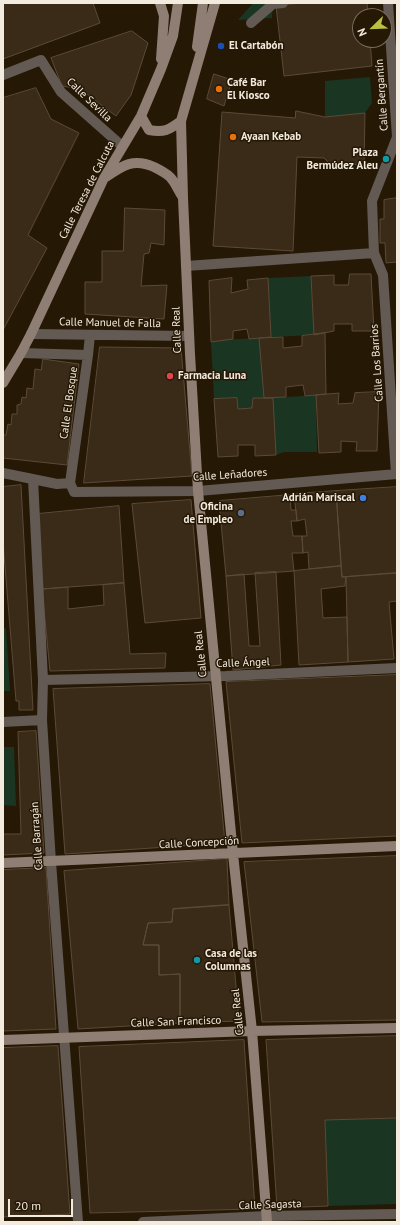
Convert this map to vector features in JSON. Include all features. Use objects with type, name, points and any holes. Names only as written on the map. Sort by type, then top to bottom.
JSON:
[{"type":"street","points":[[160,3],[164,16],[161,69]]},
{"type":"street","name":"Calle Teresa de Calcuta","points":[[3,383],[31,334],[104,178],[141,116],[173,36],[178,3]]},
{"type":"street","name":"Calle Real","points":[[192,83],[203,3]]},
{"type":"street","name":"Calle Real","points":[[215,3],[181,121],[182,198],[198,491],[215,676],[252,1031],[267,1219]]},
{"type":"street","points":[[251,22],[273,4],[283,3]]},
{"type":"street","name":"Calle Bergantín","points":[[388,3],[397,137]]},
{"type":"street","name":"Calle Sevilla","points":[[3,75],[41,60],[60,92],[122,146]]},
{"type":"street","points":[[141,116],[149,130],[158,132],[168,130],[181,121]]},
{"type":"street","name":"Calle Los Barrios","points":[[397,137],[372,201],[374,253],[383,275],[397,474]]},
{"type":"street","points":[[104,178],[118,169],[132,163],[144,163],[160,170],[170,178],[182,198]]},
{"type":"street","points":[[186,266],[374,253]]},
{"type":"street","name":"Calle Manuel de Falla","points":[[31,334],[189,336]]},
{"type":"street","points":[[88,355],[90,335]]},
{"type":"street","name":"Calle El Bosque","points":[[21,353],[88,355],[70,483]]},
{"type":"street","points":[[3,473],[57,484],[70,483]]},
{"type":"street","name":"Calle Leñadores","points":[[70,483],[74,492],[198,491],[397,474]]},
{"type":"street","name":"Calle Barragán","points":[[33,479],[43,680],[42,720],[78,1222]]},
{"type":"street","name":"Calle Ángel","points":[[43,680],[215,676],[397,668]]},
{"type":"street","points":[[3,722],[42,720]]},
{"type":"street","name":"Calle Concepción","points":[[3,864],[397,846]]},
{"type":"street","name":"Calle San Francisco","points":[[3,1040],[252,1031],[397,1028]]},
{"type":"street","name":"Calle Sagasta","points":[[143,1222],[397,1214]]},
{"type":"green space","points":[[253,3],[283,3],[273,4],[272,18],[238,20]]},
{"type":"green space","points":[[370,77],[372,103],[365,113],[325,117],[325,81]]},
{"type":"green space","points":[[311,276],[314,335],[271,337],[268,278]]},
{"type":"green space","points":[[259,338],[264,398],[253,398],[252,408],[238,409],[237,398],[214,399],[211,342],[220,340]]},
{"type":"green space","points":[[316,395],[317,452],[284,452],[276,455],[273,398]]},
{"type":"green space","points":[[6,628],[10,691],[3,691],[3,629]]},
{"type":"green space","points":[[3,747],[14,747],[16,806],[3,805]]},
{"type":"green space","points":[[397,1118],[397,1204],[328,1206],[325,1120]]},
{"type":"building","points":[[3,3],[93,3],[100,23],[3,59]]},
{"type":"building","points":[[302,3],[367,3],[367,8],[352,8],[352,48],[371,48],[372,66],[284,76],[276,6]]},
{"type":"building","points":[[132,31],[148,43],[131,95],[116,116],[80,89],[62,86],[51,58]]},
{"type":"building","name":"Café Bar El Kiosco","points":[[214,74],[232,80],[224,106],[207,99]]},
{"type":"building","points":[[36,88],[51,119],[79,133],[28,235],[47,248],[3,330],[3,98]]},
{"type":"building","points":[[296,111],[325,117],[365,113],[364,165],[329,163],[324,158],[297,157],[293,251],[213,246],[222,112],[295,118]]},
{"type":"building","points":[[397,198],[397,262],[386,263],[385,243],[380,243],[380,219],[384,219],[384,200]]},
{"type":"building","points":[[125,208],[165,210],[164,245],[151,243],[149,253],[144,254],[141,286],[167,285],[164,319],[85,314],[85,282],[102,282],[102,251],[123,251]]},
{"type":"building","points":[[350,274],[371,274],[374,331],[352,331],[352,324],[334,324],[334,331],[314,335],[311,276],[334,275],[334,285],[348,285]]},
{"type":"building","points":[[232,278],[231,293],[248,289],[247,280],[268,278],[271,337],[249,339],[247,329],[233,331],[233,339],[211,342],[209,281]]},
{"type":"building","points":[[325,333],[326,394],[305,396],[303,385],[286,387],[286,397],[264,398],[259,338],[283,337],[283,348],[302,346],[302,336]]},
{"type":"building","points":[[100,347],[181,348],[192,476],[84,483]]},
{"type":"building","points":[[43,359],[79,364],[67,465],[3,458],[3,435],[6,435],[8,424],[11,425],[12,414],[17,414],[17,405],[21,404],[22,397],[26,398],[27,388],[33,389],[35,369],[41,370]]},
{"type":"building","points":[[379,392],[377,451],[356,451],[357,442],[341,441],[341,452],[319,453],[316,395],[339,393],[338,404],[353,403],[355,393]]},
{"type":"building","points":[[237,398],[238,409],[252,408],[253,398],[273,398],[276,455],[255,456],[255,445],[238,445],[238,456],[218,457],[214,399]]},
{"type":"building","points":[[21,485],[33,710],[19,710],[19,701],[16,701],[3,542],[3,487]]},
{"type":"building","points":[[397,487],[397,573],[342,577],[336,491]]},
{"type":"building","points":[[336,491],[341,566],[309,569],[308,552],[303,553],[302,536],[307,536],[305,519],[297,521],[294,494]]},
{"type":"building","points":[[290,495],[291,510],[296,510],[297,521],[291,521],[293,536],[302,536],[303,553],[292,553],[294,571],[226,576],[219,501]]},
{"type":"building","points":[[191,500],[201,618],[145,623],[132,504]]},
{"type":"building","points":[[119,506],[124,583],[42,589],[38,514]]},
{"type":"building","points":[[341,566],[342,577],[346,577],[345,586],[321,589],[323,618],[347,617],[348,662],[299,665],[294,571]]},
{"type":"building","points":[[276,572],[281,665],[233,670],[226,576],[244,574],[249,646],[260,646],[255,573]]},
{"type":"building","points":[[397,573],[397,601],[389,602],[394,659],[348,662],[346,577]]},
{"type":"building","points":[[124,583],[130,654],[166,653],[165,668],[50,671],[42,589],[68,587],[68,609],[104,605],[103,585]]},
{"type":"building","points":[[397,675],[397,836],[242,843],[226,682]]},
{"type":"building","points":[[210,684],[225,843],[65,854],[53,689]]},
{"type":"building","points":[[36,731],[44,853],[3,855],[3,834],[21,834],[18,732]]},
{"type":"building","points":[[397,856],[397,1020],[262,1022],[244,862]]},
{"type":"building","points":[[227,859],[229,905],[173,909],[172,922],[148,923],[143,945],[159,945],[159,975],[180,974],[180,1023],[78,1029],[64,871]]},
{"type":"building","points":[[46,868],[56,1029],[3,1031],[3,870]]},
{"type":"building","name":"Casa de las Columnas","points":[[229,905],[239,1021],[180,1023],[180,974],[159,975],[159,945],[143,945],[148,923],[172,922],[173,909]]},
{"type":"building","points":[[397,1036],[397,1118],[325,1120],[328,1206],[277,1208],[266,1040]]},
{"type":"building","points":[[244,1040],[255,1209],[90,1213],[79,1047]]},
{"type":"building","points":[[58,1046],[70,1214],[3,1217],[3,1048]]},
{"type":"place","name":"El Cartabón","points":[[221,46]]},
{"type":"place","name":"Café Bar El Kiosco","points":[[219,89]]},
{"type":"place","name":"Ayaan Kebab","points":[[233,137]]},
{"type":"place","name":"Plaza Bermúdez Aleu","points":[[386,159]]},
{"type":"place","name":"Farmacia Luna","points":[[170,376]]},
{"type":"place","name":"Adrián Mariscal","points":[[363,498]]},
{"type":"place","name":"Oficina de Empleo","points":[[241,513]]},
{"type":"place","name":"Casa de las Columnas","points":[[197,960]]}]
